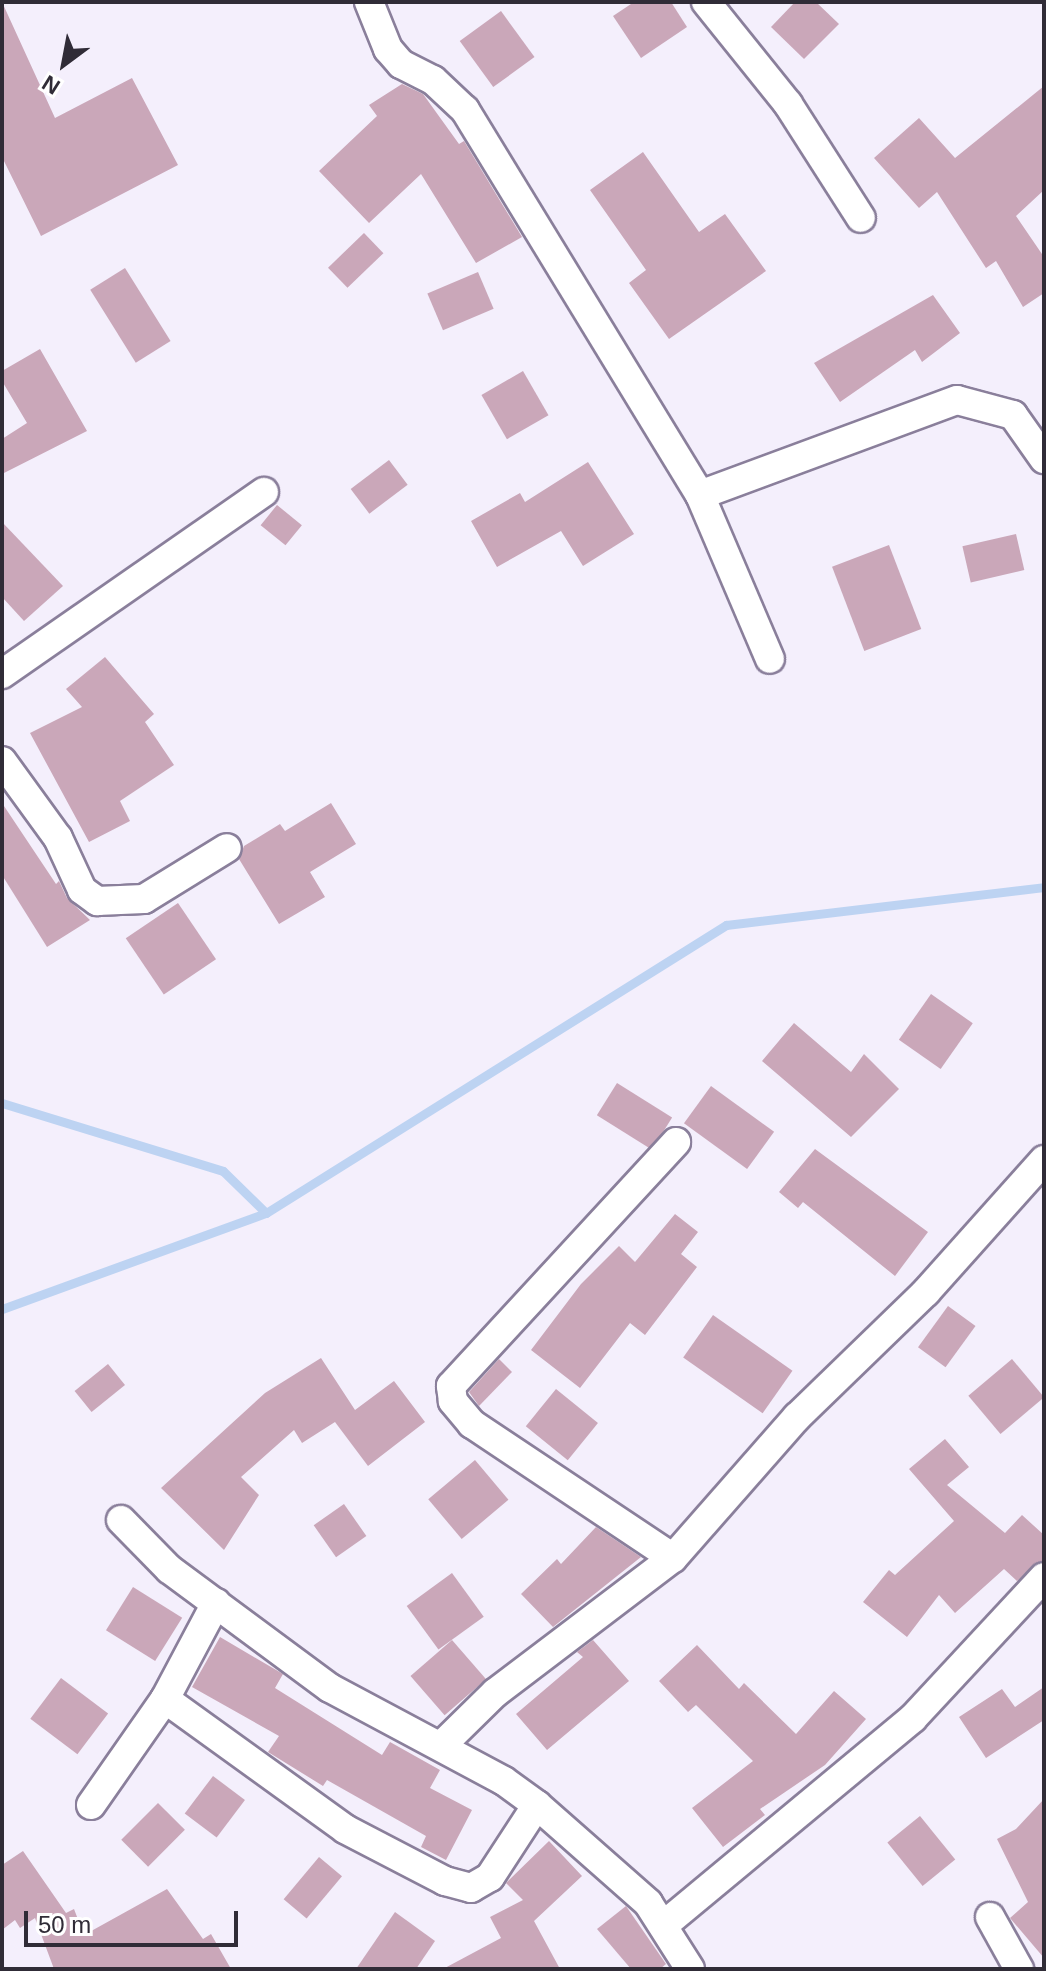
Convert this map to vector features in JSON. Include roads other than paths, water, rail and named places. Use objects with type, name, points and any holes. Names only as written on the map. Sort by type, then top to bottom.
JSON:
[{"type":"street","points":[[369,2],[388,49],[401,64],[433,80],[465,110],[700,495],[770,659]]},
{"type":"street","points":[[706,2],[788,104],[861,218]]},
{"type":"street","points":[[700,495],[957,400],[1013,415],[1044,459]]},
{"type":"street","points":[[2,674],[264,492]]},
{"type":"street","points":[[2,761],[58,838],[82,890],[97,901],[144,899],[227,848]]},
{"type":"street","points":[[673,1558],[472,1424],[453,1401],[451,1386],[676,1142]]},
{"type":"street","points":[[441,1746],[495,1693],[673,1558],[797,1417],[926,1292],[1044,1160]]},
{"type":"street","points":[[121,1520],[169,1569],[330,1688],[441,1746],[537,1805],[665,1924],[690,1969]]},
{"type":"street","points":[[665,1924],[913,1718],[1044,1577]]},
{"type":"street","points":[[91,1805],[165,1699],[216,1603]]},
{"type":"street","points":[[165,1699],[345,1829],[445,1881],[471,1888],[490,1877],[537,1805]]},
{"type":"street","points":[[990,1917],[1019,1969]]},
{"type":"waterway","points":[[2,1309],[266,1213],[726,925],[1044,887]]},
{"type":"waterway","points":[[2,1103],[223,1171],[266,1213]]}]
